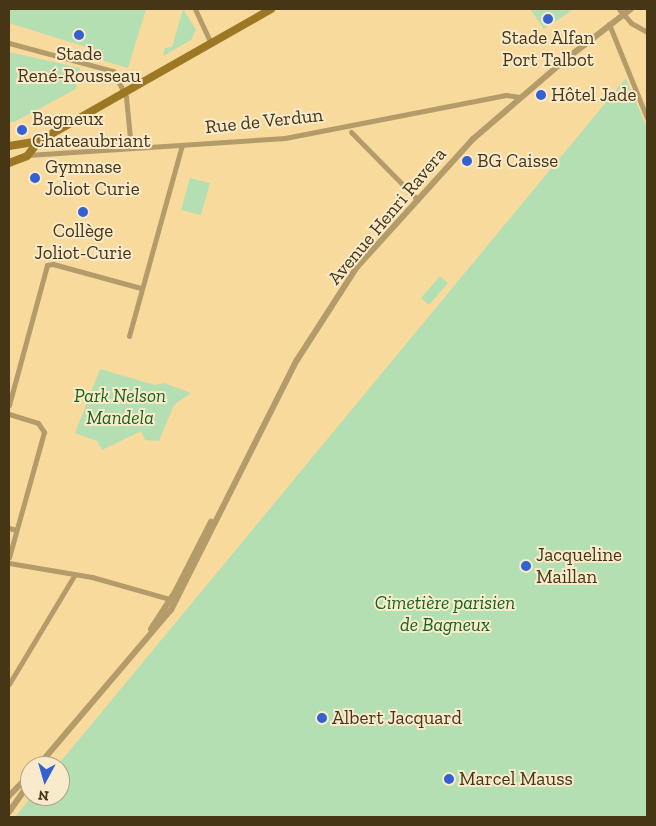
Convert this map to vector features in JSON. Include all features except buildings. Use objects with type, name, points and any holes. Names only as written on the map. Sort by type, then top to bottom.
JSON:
[{"type":"main road","points":[[9,146],[39,141],[271,9]]},
{"type":"main road","points":[[27,156],[39,141]]},
{"type":"main road","name":"Rue de Verdun","points":[[9,163],[27,156]]},
{"type":"street","points":[[195,9],[211,42]]},
{"type":"street","name":"Avenue Henri Ravera","points":[[48,756],[146,636],[171,610],[296,360],[358,267],[473,138],[622,11],[631,9]]},
{"type":"street","points":[[622,11],[631,23],[647,32]]},
{"type":"street","points":[[609,24],[647,118]]},
{"type":"street","points":[[9,43],[113,71],[125,92],[131,148]]},
{"type":"street","name":"Rue de Verdun","points":[[27,156],[313,135],[506,94],[520,97]]},
{"type":"street","points":[[352,132],[418,200]]},
{"type":"street","points":[[129,336],[182,145]]},
{"type":"street","points":[[9,405],[47,265],[53,264],[141,288]]},
{"type":"street","points":[[9,414],[38,423],[44,432],[9,557]]},
{"type":"street","name":"Avenue Henri Ravera","points":[[146,636],[170,599],[228,494]]},
{"type":"street","points":[[9,528],[16,530]]},
{"type":"street","points":[[9,563],[75,574],[170,599]]},
{"type":"street","points":[[9,684],[75,574]]},
{"type":"street","points":[[9,796],[20,784]]},
{"type":"street","points":[[9,812],[20,796]]},
{"type":"green space","name":"Stade René-Rousseau","points":[[9,9],[146,9],[128,68],[104,61],[102,52],[9,23]]},
{"type":"green space","points":[[183,9],[196,30],[191,40],[163,56],[165,48],[172,47]]},
{"type":"green space","name":"Stade Alfan Port Talbot","points":[[530,9],[574,9],[544,29]]},
{"type":"green space","points":[[9,52],[80,68],[76,89],[14,122],[9,122]]},
{"type":"green space","name":"Cimetière parisien de Bagneux","points":[[626,78],[647,128],[647,817],[15,817],[24,806],[70,806],[70,756],[65,756]]},
{"type":"green space","points":[[190,178],[210,183],[201,215],[181,210]]},
{"type":"green space","points":[[440,276],[448,283],[429,305],[421,298]]},
{"type":"green space","name":"Park Nelson Mandela","points":[[100,369],[155,385],[164,383],[191,393],[174,405],[159,441],[145,440],[141,431],[102,450],[97,441],[75,433]]},
{"type":"place","name":"Stade Alfan Port Talbot","points":[[548,19]]},
{"type":"place","name":"Stade René-Rousseau","points":[[79,35]]},
{"type":"place","name":"Hôtel Jade","points":[[541,95]]},
{"type":"place","name":"Bagneux Chateaubriant","points":[[22,130]]},
{"type":"place","name":"BG Caisse","points":[[467,161]]},
{"type":"place","name":"Gymnase Joliot Curie","points":[[35,178]]},
{"type":"place","name":"Collège Joliot-Curie","points":[[83,212]]},
{"type":"place","name":"Jacqueline Maillan","points":[[526,566]]},
{"type":"place","name":"Albert Jacquard","points":[[322,718]]},
{"type":"place","name":"Marcel Mauss","points":[[449,779]]}]
